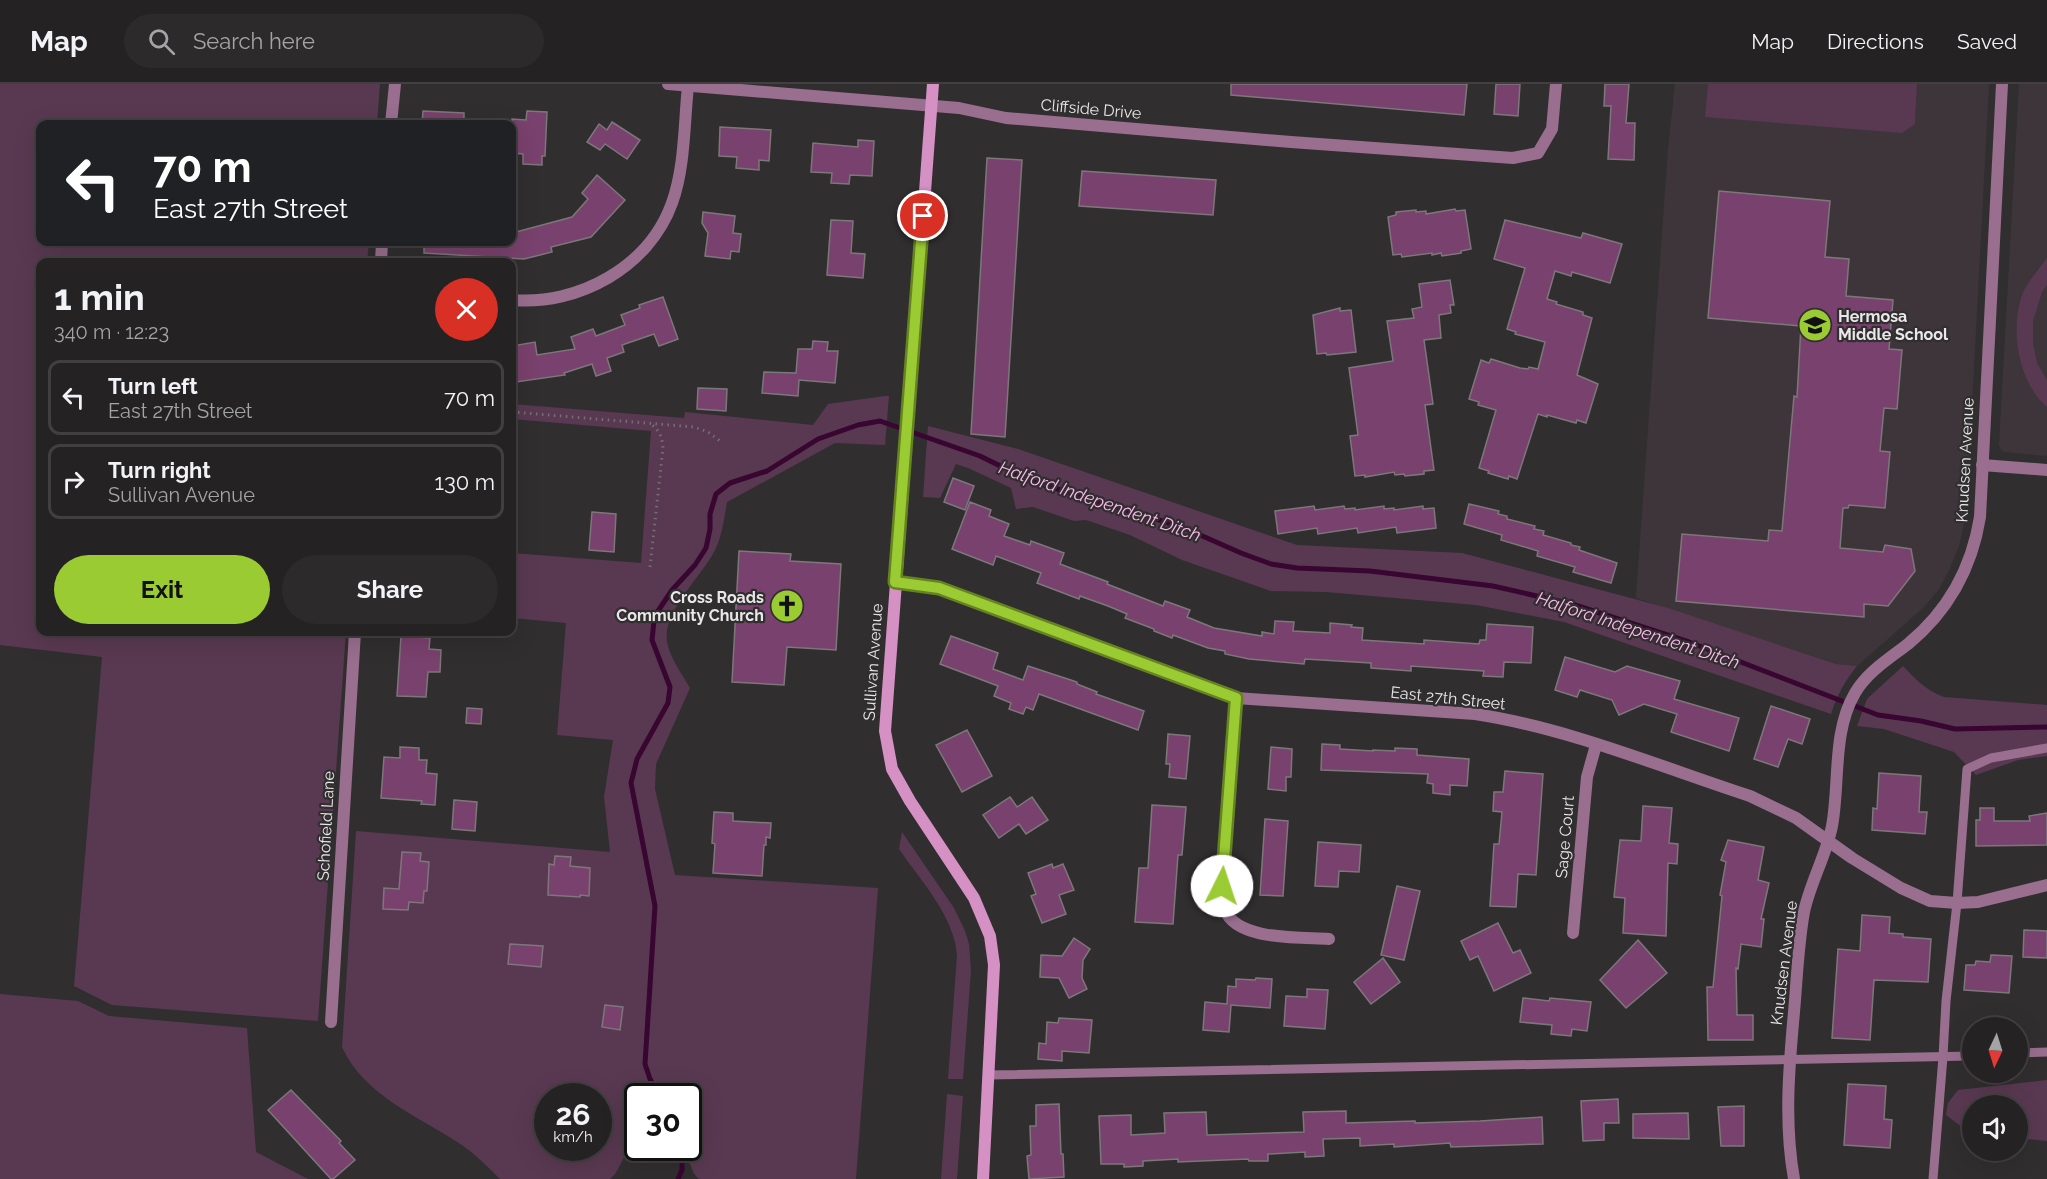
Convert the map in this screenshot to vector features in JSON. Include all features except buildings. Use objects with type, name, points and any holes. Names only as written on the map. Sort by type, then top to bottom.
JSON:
[{"type":"main road","name":"Sullivan Avenue","points":[[933,84],[885,717],[892,769],[910,801],[974,898],[990,936],[994,965],[983,1179]]},
{"type":"street","points":[[391,120],[394,84]]},
{"type":"street","name":"Cliffside Drive","points":[[668,84],[959,108],[1006,118],[1513,158],[1538,153],[1552,129],[1556,84]]},
{"type":"street","name":"Knudsen Avenue","points":[[1794,1179],[1788,1137],[1790,1058],[1804,912],[1828,842],[1836,802],[1841,737],[1850,702],[1864,680],[1922,632],[1935,618],[1951,597],[1971,557],[1977,536],[1980,517],[2002,84]]},
{"type":"street","points":[[516,300],[556,297],[597,284],[629,263],[651,241],[672,204],[677,184],[688,86]]},
{"type":"street","points":[[1982,465],[2047,470]]},
{"type":"street","name":"East 27th Street","points":[[895,582],[939,588],[1236,698],[1475,714],[1522,723],[1596,745],[1750,796],[1796,818],[1828,842],[1901,888],[1930,901],[1978,902],[2047,885]]},
{"type":"street","name":"Schofield Lane","points":[[331,1022],[355,636]]},
{"type":"street","points":[[1236,698],[1222,886],[1225,911],[1240,927],[1260,934],[1329,939]]},
{"type":"street","name":"Sage Court","points":[[1573,933],[1587,777],[1596,745]]},
{"type":"lane","points":[[1933,1179],[1967,769],[1991,758],[2047,748]]},
{"type":"lane","points":[[2028,1053],[2047,1052]]},
{"type":"lane","points":[[988,1076],[1790,1058],[1962,1056]]},
{"type":"path","points":[[516,412],[694,427],[708,432],[720,441]]},
{"type":"path","points":[[650,567],[663,448],[662,437],[658,429],[651,424]]},
{"type":"shaded area","points":[[0,84],[380,84],[377,120],[36,120],[36,246],[369,246],[367,258],[36,258],[36,636],[346,636],[318,1021],[112,1005],[74,986],[102,657],[0,645]]},
{"type":"shaded area","name":"Hermosa Middle School","points":[[1675,84],[1708,84],[1706,117],[1915,124],[1917,84],[1989,84],[1967,499],[1959,546],[1939,589],[1924,607],[1857,666],[1836,664],[1636,598],[1668,149]]},
{"type":"shaded area","points":[[1708,84],[1917,84],[1915,124],[1902,133],[1705,117]]},
{"type":"shaded area","points":[[2019,84],[2047,84],[2047,456],[2005,452],[1999,445]]},
{"type":"shaded area","points":[[2047,258],[2047,285],[2042,292],[2033,321],[2033,344],[2037,363],[2047,380],[2047,407],[2030,386],[2024,373],[2017,344],[2017,315],[2027,284]]},
{"type":"shaded area","points":[[889,396],[885,445],[835,443],[727,502],[717,546],[670,619],[667,642],[690,688],[656,764],[655,789],[675,875],[878,888],[856,1179],[699,1179],[688,1161],[702,1161],[702,1083],[624,1083],[624,1158],[610,1179],[500,1179],[462,1145],[394,1104],[379,1092],[364,1079],[342,1047],[356,831],[610,852],[604,797],[613,740],[557,735],[566,623],[516,618],[516,553],[641,563],[651,431],[516,419],[516,404],[684,418],[685,412],[813,425],[828,404]]},
{"type":"shaded area","points":[[928,426],[1018,449],[1297,545],[1462,553],[1668,608],[1836,664],[1857,666],[1842,688],[1831,714],[1564,622],[1476,605],[1326,592],[1271,591],[1182,560],[1130,535],[1086,520],[1074,521],[1033,507],[1016,509],[1011,488],[956,464],[940,498],[923,497]]},
{"type":"shaded area","points":[[1903,666],[1927,688],[1944,697],[2047,705],[2047,756],[2018,760],[1976,775],[1954,752],[1884,729],[1857,726],[1867,699]]},
{"type":"shaded area","points":[[902,832],[954,908],[969,944],[971,970],[963,1079],[948,1079],[957,955],[955,941],[950,926],[935,899],[899,849]]},
{"type":"shaded area","points":[[0,994],[78,1001],[109,1016],[247,1028],[256,1152],[308,1179],[0,1179]]},
{"type":"shaded area","points":[[2047,1080],[2047,1141],[2028,1139],[2028,1095],[1962,1095],[1962,1127],[1946,1115],[1948,1103],[1958,1090]]},
{"type":"shaded area","points":[[947,1094],[963,1096],[957,1179],[941,1179]]},
{"type":"waterway","name":"Halford Independent Ditch","points":[[653,1083],[645,1064],[655,906],[631,783],[637,759],[668,703],[670,687],[652,640],[656,614],[706,548],[710,514],[716,494],[730,483],[767,471],[818,439],[858,425],[880,421],[980,456],[1031,481],[1182,527],[1271,564],[1297,568],[1370,571],[1493,586],[1572,604],[1689,642],[1878,715],[1955,729],[2047,727]]},
{"type":"waterway","name":"Halford Independent Ditch","points":[[678,1179],[682,1170],[682,1161]]},
{"type":"place","name":"Hermosa Middle School","points":[[1815,325]]},
{"type":"place","name":"Cross Roads Community Church","points":[[787,606]]},
{"type":"route","points":[[923,216],[895,582],[939,588],[1236,698],[1222,886]]}]
